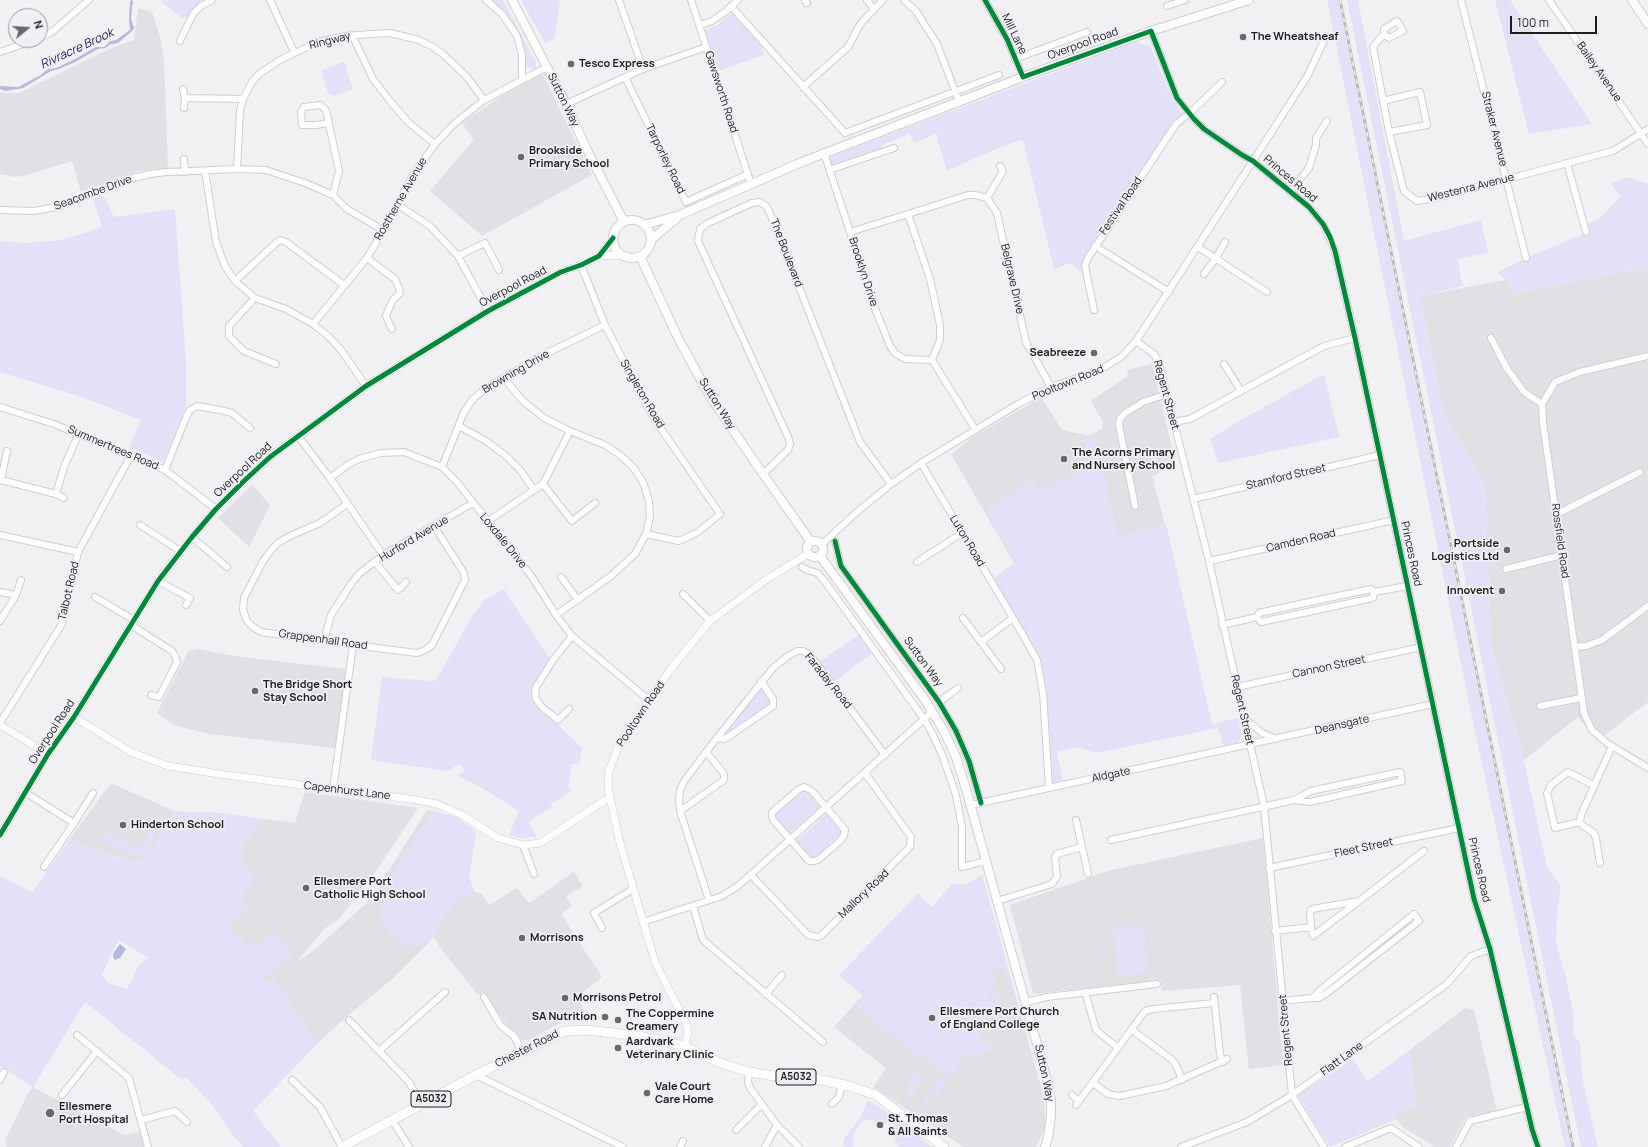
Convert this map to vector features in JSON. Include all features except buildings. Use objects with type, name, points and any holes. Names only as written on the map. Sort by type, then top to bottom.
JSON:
[{"type":"main road","name":"Sutton Way","points":[[512,0],[566,104],[587,150],[624,222]]},
{"type":"main road","name":"Overpool Road","points":[[644,225],[680,215],[824,153],[1023,77],[1151,31],[1249,0]]},
{"type":"main road","points":[[1632,0],[1648,24]]},
{"type":"main road","name":"Overpool Road","points":[[651,240],[680,215]]},
{"type":"main road","points":[[630,220],[636,221],[644,225],[648,230],[651,240],[646,252],[640,256],[634,258],[622,255],[617,251],[614,245],[613,238],[615,231],[624,222],[630,220]]},
{"type":"main road","name":"Sutton Way","points":[[640,256],[678,338],[712,398],[811,542]]},
{"type":"main road","points":[[817,541],[822,544],[824,550],[820,556],[815,558],[808,554],[807,546],[811,542],[817,541]]},
{"type":"main road","name":"Sutton Way","points":[[820,556],[913,684],[932,712],[951,745],[971,805],[1051,1098],[1051,1116],[1048,1136],[1044,1147]]},
{"type":"main road","name":"Chester Road","points":[[342,1147],[476,1075],[564,1031],[587,1030],[639,1036],[685,1046],[723,1064],[749,1072]]},
{"type":"main road","name":"A5032","points":[[749,1072],[775,1076],[812,1078],[842,1084],[876,1095],[944,1147]]},
{"type":"street","points":[[48,34],[89,0]]},
{"type":"street","points":[[180,41],[192,14],[201,6],[212,0]]},
{"type":"street","points":[[270,0],[294,52]]},
{"type":"street","points":[[486,0],[502,14],[516,36],[522,55],[522,79]]},
{"type":"street","points":[[619,0],[643,69]]},
{"type":"street","name":"Gawsworth Road","points":[[691,0],[751,184]]},
{"type":"street","points":[[700,25],[712,21],[738,0]]},
{"type":"street","points":[[867,0],[874,10]]},
{"type":"street","points":[[803,87],[848,46],[861,23],[883,0]]},
{"type":"street","points":[[904,0],[916,11],[937,44],[959,101]]},
{"type":"street","name":"Mill Lane","points":[[985,0],[1004,33],[1023,77]]},
{"type":"street","points":[[1166,6],[1185,0]]},
{"type":"street","name":"Straker Avenue","points":[[1461,0],[1526,258]]},
{"type":"street","name":"Bailey Avenue","points":[[1549,0],[1648,144]]},
{"type":"street","points":[[731,6],[845,133],[999,75]]},
{"type":"street","name":"Princes Road","points":[[1151,31],[1177,98],[1204,129],[1253,161],[1317,216],[1330,237],[1335,251],[1394,520],[1474,900],[1490,948],[1532,1130],[1538,1147]]},
{"type":"street","name":"Overpool Road","points":[[1015,59],[1087,32]]},
{"type":"street","name":"Ringway","points":[[237,169],[239,123],[243,99],[252,82],[259,74],[294,52],[318,42],[352,35],[390,33],[405,36],[433,47],[444,55],[467,77],[484,100]]},
{"type":"street","name":"Westenra Avenue","points":[[1384,34],[1372,47],[1404,191],[1417,201],[1436,198],[1613,151],[1648,129]]},
{"type":"street","points":[[352,35],[373,79],[408,122],[435,144]]},
{"type":"street","name":"Pooltown Road","points":[[822,544],[891,484],[975,429],[1051,387],[1100,370],[1111,365],[1121,357],[1136,341],[1169,292],[1308,75],[1326,36]]},
{"type":"street","points":[[566,104],[643,69],[706,47]]},
{"type":"street","points":[[0,52],[12,48]]},
{"type":"street","name":"Rostherne Avenue","points":[[313,324],[367,258],[398,205],[412,176],[435,144],[455,123],[484,100],[547,67]]},
{"type":"street","name":"Tarporley Road","points":[[625,77],[686,202],[748,174]]},
{"type":"street","name":"Festival Road","points":[[1095,310],[1085,266],[1088,258],[1176,124],[1190,113],[1222,82]]},
{"type":"street","points":[[183,89],[185,98],[184,108]]},
{"type":"street","points":[[1383,101],[1420,92],[1427,125],[1390,132]]},
{"type":"street","points":[[185,98],[243,99]]},
{"type":"street","points":[[328,123],[302,125],[301,112],[304,107],[320,105],[326,110],[339,171],[333,196]]},
{"type":"street","points":[[1290,192],[1309,168],[1316,145],[1316,138],[1327,121]]},
{"type":"street","points":[[829,170],[894,148]]},
{"type":"street","name":"Brooklyn Drive","points":[[824,153],[876,312],[890,346],[896,354],[905,359],[932,360]]},
{"type":"street","points":[[184,159],[185,172]]},
{"type":"street","points":[[1567,163],[1586,232]]},
{"type":"street","name":"Seacombe Drive","points":[[0,210],[34,211],[48,209],[74,202],[133,178],[167,172],[237,169],[266,170],[310,185],[333,196],[347,209],[376,226],[383,232]]},
{"type":"street","points":[[850,232],[968,195],[987,198],[1004,170]]},
{"type":"street","points":[[205,171],[216,242],[225,266],[235,281],[255,298],[286,309],[313,324],[328,336],[341,350],[366,386]]},
{"type":"street","name":"Belgrave Drive","points":[[987,198],[997,213],[1026,342],[1051,387]]},
{"type":"street","name":"The Boulevard","points":[[763,474],[788,450],[790,444],[789,439],[698,241],[700,229],[708,223],[752,203],[760,202],[766,206],[770,213],[860,442],[891,484]]},
{"type":"street","points":[[398,205],[430,226],[458,256],[488,311]]},
{"type":"street","points":[[908,214],[930,279],[940,325],[940,340],[932,360],[975,429]]},
{"type":"street","name":"Overpool Road","points":[[599,256],[613,238]]},
{"type":"street","points":[[235,281],[276,242],[280,240],[286,242],[344,285]]},
{"type":"street","points":[[1204,274],[1226,242]]},
{"type":"street","points":[[458,256],[485,243],[498,270]]},
{"type":"street","points":[[1095,246],[1169,292]]},
{"type":"street","points":[[1198,247],[1267,292]]},
{"type":"street","name":"Overpool Road","points":[[0,835],[48,754],[74,718],[158,581],[180,551],[216,509],[270,457],[366,386],[488,311],[561,272],[581,265],[599,256],[622,255]]},
{"type":"street","points":[[367,258],[395,279],[399,288],[400,293],[393,300],[386,315],[392,328]]},
{"type":"street","name":"Singleton Road","points":[[581,265],[605,325],[628,371],[657,423],[720,514],[698,532],[679,541],[646,534]]},
{"type":"street","points":[[255,298],[228,326],[229,336],[244,351],[273,363],[274,355]]},
{"type":"street","name":"Browning Drive","points":[[442,467],[464,412],[473,399],[486,388],[543,355],[605,325]]},
{"type":"street","points":[[1174,422],[1190,419],[1324,346],[1355,338]]},
{"type":"street","points":[[1491,338],[1506,367],[1524,392],[1542,404],[1555,382],[1580,372],[1648,356]]},
{"type":"street","name":"Regent Street","points":[[1136,341],[1154,354],[1159,363],[1209,561],[1222,625],[1264,806],[1292,1095]]},
{"type":"street","points":[[1224,364],[1241,391]]},
{"type":"street","points":[[504,378],[532,409],[544,418],[570,432],[605,445],[620,455],[633,467],[645,486],[649,501],[650,517],[646,534],[636,554],[611,576],[556,615]]},
{"type":"street","points":[[1135,506],[1119,425],[1120,419],[1124,412],[1143,402],[1167,394]]},
{"type":"street","name":"Rossfield Road","points":[[1542,404],[1543,423],[1584,713],[1592,730],[1612,746],[1647,766]]},
{"type":"street","points":[[165,470],[187,415],[193,408],[199,406],[225,410],[249,425]]},
{"type":"street","name":"Summertrees Road","points":[[0,407],[79,433],[165,470],[216,509]]},
{"type":"street","points":[[459,426],[486,441],[506,456],[521,472],[534,490]]},
{"type":"street","points":[[488,521],[543,484],[570,432]]},
{"type":"street","points":[[56,494],[64,467],[79,433]]},
{"type":"street","points":[[298,436],[330,478],[383,555]]},
{"type":"street","points":[[7,451],[0,482],[56,494],[64,498]]},
{"type":"street","name":"Loxdale Drive","points":[[330,478],[349,464],[359,459],[369,455],[387,453],[404,452],[442,467],[457,482],[532,577],[556,615],[572,636],[649,700]]},
{"type":"street","name":"Talbot Road","points":[[0,724],[62,624],[78,552],[131,455]]},
{"type":"street","name":"Stamford Street","points":[[1193,499],[1380,455]]},
{"type":"street","name":"Luton Road","points":[[921,463],[1013,618],[1036,660],[1043,693],[1049,788]]},
{"type":"street","points":[[1556,514],[1640,472]]},
{"type":"street","points":[[543,484],[572,521],[595,503]]},
{"type":"street","name":"Hurford Avenue","points":[[324,640],[331,615],[344,594],[360,574],[383,555],[473,503]]},
{"type":"street","name":"Grappenhall Road","points":[[347,504],[320,523],[278,543],[272,549],[263,561],[244,598],[243,610],[247,621],[252,627],[261,632],[417,653],[432,645],[465,580],[464,573],[434,526]]},
{"type":"street","name":"Camden Road","points":[[1209,561],[1394,520]]},
{"type":"street","points":[[140,525],[180,551]]},
{"type":"street","points":[[917,562],[962,534]]},
{"type":"street","points":[[0,535],[78,552]]},
{"type":"street","points":[[192,537],[222,567]]},
{"type":"street","name":"Sutton Way","points":[[835,541],[841,566],[939,702],[956,731],[967,756],[981,803]]},
{"type":"street","name":"Pooltown Road","points":[[685,1046],[688,1031],[686,1023],[655,962],[633,889],[613,816],[608,785],[609,771],[619,745],[649,700],[670,670],[710,621],[767,578],[808,554]]},
{"type":"street","points":[[1506,569],[1562,555]]},
{"type":"street","points":[[375,562],[398,590],[406,582]]},
{"type":"street","points":[[802,567],[807,570],[814,569],[823,579],[924,719],[943,756],[956,795],[962,827],[962,867],[986,861]]},
{"type":"street","points":[[561,577],[578,600]]},
{"type":"street","points":[[0,621],[16,595],[21,580]]},
{"type":"street","points":[[158,581],[190,598],[186,605]]},
{"type":"street","points":[[1222,625],[1257,617],[1259,613],[1314,601],[1371,589],[1374,592],[1407,586]]},
{"type":"street","points":[[0,592],[16,595]]},
{"type":"street","points":[[1257,617],[1261,622],[1372,598],[1374,592]]},
{"type":"street","points":[[683,594],[710,621]]},
{"type":"street","points":[[95,597],[172,651],[176,656],[177,662],[159,697],[151,695]]},
{"type":"street","points":[[1314,601],[1316,610]]},
{"type":"street","points":[[1575,647],[1586,646],[1602,640],[1648,606]]},
{"type":"street","points":[[963,618],[1001,669]]},
{"type":"street","points":[[981,642],[1013,618]]},
{"type":"street","points":[[569,709],[558,720],[542,707],[536,699],[535,692],[536,687],[552,660],[572,636]]},
{"type":"street","points":[[333,789],[354,645]]},
{"type":"street","name":"Cannon Street","points":[[1237,687],[1421,647]]},
{"type":"street","name":"Faraday Road","points":[[709,900],[680,811],[680,790],[685,780],[706,752],[761,681],[773,668],[797,651],[803,651],[810,656],[885,755]]},
{"type":"street","points":[[717,738],[724,739],[728,737],[773,706],[774,699],[761,681]]},
{"type":"street","name":"Sutton Way","points":[[939,702],[958,688]]},
{"type":"street","points":[[1540,706],[1581,698]]},
{"type":"street","name":"Deansgate","points":[[1250,745],[1433,704]]},
{"type":"street","points":[[643,922],[722,896],[751,875],[932,712]]},
{"type":"street","name":"Capenhurst Lane","points":[[74,718],[131,752],[168,766],[437,804],[462,815],[498,838],[523,845],[540,843],[610,797]]},
{"type":"street","points":[[1244,718],[1262,733],[1278,739]]},
{"type":"street","points":[[0,724],[48,754]]},
{"type":"street","name":"Aldgate","points":[[971,805],[1250,745]]},
{"type":"street","points":[[1580,822],[1580,815],[1583,806],[1612,746]]},
{"type":"street","points":[[680,811],[724,780],[724,774],[706,752]]},
{"type":"street","points":[[1111,840],[1294,800],[1311,791],[1400,772],[1402,782],[1362,789],[1310,802],[1294,800]]},
{"type":"street","points":[[1580,822],[1555,828],[1548,793],[1551,785],[1568,772],[1593,785]]},
{"type":"street","name":"Mallory Road","points":[[751,875],[808,935],[814,937],[822,935],[910,847],[911,837],[865,773]]},
{"type":"street","points":[[1360,781],[1362,789]]},
{"type":"street","points":[[804,787],[809,789],[845,830],[840,841],[818,860],[809,861],[790,839],[774,821],[772,813],[799,789],[804,787]]},
{"type":"street","points":[[44,868],[74,823],[92,792]]},
{"type":"street","points":[[26,793],[74,823]]},
{"type":"street","points":[[1076,820],[1088,874]]},
{"type":"street","points":[[1580,822],[1594,833],[1600,863]]},
{"type":"street","name":"Fleet Street","points":[[1269,868],[1459,828]]},
{"type":"street","points":[[523,845],[534,874]]},
{"type":"street","points":[[997,901],[1052,884],[1057,876],[1055,857],[1057,854],[1082,847]]},
{"type":"street","points":[[1359,901],[1312,909],[1310,912],[1313,936],[1359,901],[1424,851]]},
{"type":"street","points":[[602,928],[594,913],[633,889]]},
{"type":"street","points":[[693,906],[703,940],[823,1042]]},
{"type":"street","points":[[1283,1001],[1319,998],[1328,993],[1419,921],[1414,914],[1312,998]]},
{"type":"street","points":[[1275,931],[1311,927]]},
{"type":"street","name":"Flatt Lane","points":[[1181,1147],[1247,1122],[1292,1095],[1447,984],[1471,956],[1490,948]]},
{"type":"street","points":[[1369,951],[1374,957]]},
{"type":"street","points":[[766,994],[782,975]]},
{"type":"street","points":[[1026,1002],[1046,997],[1157,984]]},
{"type":"street","points":[[380,1051],[445,992]]},
{"type":"street","points":[[1085,992],[1096,1030],[1118,1048]]},
{"type":"street","points":[[484,998],[501,1026],[513,1035],[521,1052]]},
{"type":"street","points":[[1072,1096],[1078,1103],[1145,1011],[1214,1000],[1220,1054],[1225,1060],[1166,1086],[1120,1096],[1108,1094],[1093,1083]]},
{"type":"street","points":[[349,1020],[409,1082],[421,1104]]},
{"type":"street","points":[[1132,1030],[1171,1059],[1176,1065],[1182,1080]]},
{"type":"street","points":[[77,1035],[129,1078],[148,1147]]},
{"type":"street","points":[[62,1095],[97,1051]]},
{"type":"street","points":[[0,1080],[4,1072]]},
{"type":"street","points":[[749,1072],[749,1086],[777,1125],[799,1147]]},
{"type":"street","points":[[476,1075],[624,1147]]},
{"type":"street","points":[[292,1080],[320,1107],[342,1147]]},
{"type":"street","points":[[832,1104],[839,1097],[842,1084]]},
{"type":"street","points":[[1292,1095],[1324,1147]]},
{"type":"street","points":[[839,1097],[845,1101]]},
{"type":"street","points":[[736,1130],[762,1104]]},
{"type":"street","points":[[1456,1147],[1470,1121],[1527,1107]]},
{"type":"street","points":[[141,1120],[175,1111],[186,1122]]},
{"type":"street","points":[[392,1120],[409,1147]]},
{"type":"street","points":[[765,1147],[777,1125]]},
{"type":"street","points":[[1345,1147],[1391,1128],[1419,1147]]},
{"type":"street","points":[[680,1147],[683,1141]]},
{"type":"shaded area","points":[[207,0],[191,11],[187,17],[182,18],[161,1]]},
{"type":"shaded area","points":[[489,0],[503,0],[536,62],[536,70],[525,66],[524,52]]},
{"type":"shaded area","points":[[521,0],[560,0],[555,38],[545,43]]},
{"type":"shaded area","points":[[1327,0],[1338,0],[1571,1147],[1565,1147],[1471,713]]},
{"type":"shaded area","points":[[1347,0],[1358,0],[1404,241],[1481,220],[1488,253],[1458,259],[1462,286],[1420,296],[1442,403],[1449,425],[1459,439],[1485,484],[1491,644],[1525,765],[1547,867],[1561,886],[1557,914],[1556,943],[1566,977],[1574,1017],[1573,1035],[1580,1043],[1582,1078],[1598,1147],[1581,1147]]},
{"type":"shaded area","points":[[1495,0],[1510,0],[1592,124],[1529,134]]},
{"type":"shaded area","points":[[138,8],[152,12],[160,37],[164,61],[168,168],[146,170],[124,176],[81,192],[72,161],[23,176],[15,177],[0,174],[0,93],[19,93],[114,47],[134,40]]},
{"type":"shaded area","points":[[730,14],[734,14],[762,47],[764,55],[718,71],[705,30],[719,24]]},
{"type":"shaded area","points":[[1136,42],[1150,46],[1172,99],[1183,115],[1175,121],[1086,255],[1082,266],[1082,273],[1071,263],[1054,269],[1023,140],[993,150],[947,171],[936,134],[914,143],[909,134],[882,145],[881,151],[830,169],[826,158]]},
{"type":"shaded area","points":[[344,62],[353,89],[334,96],[328,93],[321,70]]},
{"type":"shaded area","name":"Brookside Primary School","points":[[542,73],[592,175],[482,236],[430,191],[474,139],[462,123],[503,95]]},
{"type":"shaded area","points":[[1624,178],[1632,178],[1648,184],[1648,268],[1516,293],[1498,272],[1526,258],[1590,231],[1587,224],[1599,219],[1621,196],[1611,184]]},
{"type":"shaded area","points":[[102,196],[106,199],[114,217],[175,209],[186,362],[186,406],[163,462],[129,447],[141,420],[79,396],[0,372],[0,241],[24,243],[56,241],[85,233],[102,226],[93,199]]},
{"type":"shaded area","points":[[1648,268],[1648,702],[1597,741],[1578,717],[1524,760],[1491,644],[1485,484],[1459,439],[1449,425],[1442,403],[1420,296],[1505,280],[1516,293]]},
{"type":"shaded area","name":"The Acorns Primary and Nursery School","points":[[1152,364],[1176,464],[1152,476],[1165,525],[1014,563],[951,454],[970,439],[1041,397],[1062,430],[1090,436],[1102,429],[1103,422],[1091,401],[1128,376],[1127,370]]},
{"type":"shaded area","points":[[1324,374],[1340,437],[1218,463],[1210,439],[1239,421]]},
{"type":"shaded area","points":[[1095,437],[1118,536],[1166,524],[1212,724],[1238,718],[1242,734],[1240,741],[1224,746],[1218,728],[1096,753],[1078,747],[1057,752],[1063,781],[1053,783],[1046,694],[1040,661],[993,579],[1015,562],[985,509],[1032,480],[1040,491],[1085,471],[1089,458],[1086,446],[1079,440]]},
{"type":"shaded area","points":[[252,485],[270,505],[249,547],[218,518]]},
{"type":"shaded area","points":[[504,589],[550,659],[533,684],[532,692],[535,702],[582,748],[579,764],[572,764],[568,786],[572,790],[551,804],[552,807],[528,822],[537,837],[520,838],[509,835],[519,811],[479,786],[458,776],[465,770],[459,764],[447,771],[371,760],[382,677],[431,681],[437,679],[472,616],[484,600]]},
{"type":"shaded area","points":[[859,635],[873,653],[834,682],[819,662]]},
{"type":"shaded area","name":"The Bridge Short Stay School","points":[[199,649],[233,656],[346,669],[335,748],[210,734],[174,725],[157,713],[188,652]]},
{"type":"shaded area","points":[[761,688],[770,700],[768,705],[723,737]]},
{"type":"shaded area","name":"Hinderton School","points":[[111,783],[174,811],[147,858],[133,862],[69,840]]},
{"type":"shaded area","points":[[800,791],[808,791],[821,806],[789,834],[775,816],[777,811]]},
{"type":"shaded area","points":[[305,792],[418,808],[374,874],[338,920],[325,928],[297,962],[313,951],[370,900],[427,810],[433,811],[456,817],[476,831],[469,877],[474,891],[482,894],[489,905],[517,888],[529,903],[574,872],[583,886],[566,896],[572,906],[561,914],[602,977],[582,993],[582,1019],[570,1018],[528,1040],[520,1040],[511,1031],[483,992],[478,995],[439,946],[434,937],[390,981],[346,1017],[317,1044],[274,978],[266,983],[229,928],[247,905],[240,898],[240,849],[263,819],[295,823]]},
{"type":"shaded area","points":[[174,811],[223,813],[263,819],[240,849],[246,855],[240,864],[256,877],[240,898],[247,905],[229,928],[246,941],[252,948],[276,932],[293,957],[263,978],[266,983],[274,978],[317,1044],[253,1111],[281,1147],[244,1147],[231,1133],[213,1106],[186,1077],[182,1080],[85,1002],[33,1087],[0,1066],[0,876],[32,892],[69,840],[133,862],[147,858]],"holes":[[[119,940],[149,958],[139,965],[127,989],[108,983],[101,974],[104,971],[112,951]]]},
{"type":"shaded area","points":[[433,811],[456,817],[476,831],[469,876],[474,891],[456,903],[448,911],[434,937],[414,949],[388,934],[389,927],[382,923],[379,915],[382,906],[376,899]]},
{"type":"shaded area","points":[[827,813],[841,827],[841,836],[831,842],[823,853],[813,858],[809,856],[796,842]]},
{"type":"shaded area","points":[[158,815],[162,820],[149,850],[142,855],[134,856],[105,843],[103,836],[106,834],[136,846],[142,844],[155,816]]},
{"type":"shaded area","points":[[1263,838],[1283,1065],[1249,1069],[1240,985],[1162,991],[1161,980],[1033,994],[1010,905],[1111,870]]},
{"type":"shaded area","name":"Ellesmere Port Church of England College","points":[[982,875],[1042,1091],[1045,1112],[1045,1128],[1036,1147],[964,1147],[873,1087],[886,1068],[834,1027],[863,995],[839,975],[918,894],[932,907],[952,884],[965,885]]},
{"type":"shaded area","points":[[982,875],[1012,982],[1008,983],[991,928],[1003,969],[992,972],[996,986],[991,990],[987,999],[991,1001],[995,993],[1001,998],[1001,1001],[986,1023],[982,1024],[978,1030],[983,1041],[991,1043],[994,1050],[964,1058],[950,1078],[898,1040],[854,1005],[863,995],[839,975],[918,894],[932,907],[952,884],[965,885]]},
{"type":"shaded area","points":[[1143,924],[1148,972],[1118,975],[1113,927]]},
{"type":"shaded area","points":[[1465,1008],[1474,1010],[1497,1111],[1466,1117],[1450,1147],[1435,1147],[1403,1127],[1396,1119],[1399,1110],[1403,1108],[1416,1109],[1410,1050]]},
{"type":"shaded area","points":[[1410,1050],[1416,1110],[1403,1108],[1399,1111],[1396,1119],[1330,1147],[1298,1096],[1353,1059],[1368,1081]]},
{"type":"shaded area","points":[[915,1074],[922,1076],[922,1080],[910,1099],[906,1096],[911,1076]]},
{"type":"shaded area","points":[[940,1078],[946,1082],[937,1095],[934,1092],[926,1104],[923,1102]]},
{"type":"shaded area","name":"Ellesmere Port Hospital","points":[[33,1087],[122,1134],[127,1135],[140,1131],[144,1147],[7,1147],[5,1141],[27,1095]]},
{"type":"shaded area","points":[[868,1100],[892,1115],[885,1125],[869,1119],[862,1121],[853,1135],[853,1147],[846,1147],[843,1145],[845,1137],[861,1117]]},
{"type":"shaded area","points":[[898,1119],[932,1147],[900,1147],[896,1143],[892,1130]]},
{"type":"water","points":[[133,0],[131,18],[134,28],[118,43],[98,49],[75,62],[51,71],[23,88],[6,91],[0,89],[0,86],[18,87],[41,75],[48,69],[56,68],[96,47],[104,47],[110,41],[116,40],[130,30],[130,1]]},
{"type":"water","points":[[120,944],[126,949],[120,958],[115,960],[113,957],[114,952]]},
{"type":"railway","points":[[1340,0],[1573,1147]]},
{"type":"cycle path","points":[[985,0],[1007,39],[1023,77],[1151,31],[1177,98],[1194,119],[1204,129],[1253,161],[1309,207],[1323,224],[1330,237],[1335,251],[1355,338],[1474,899],[1490,949],[1532,1129],[1538,1147]]},
{"type":"cycle path","points":[[0,835],[48,754],[74,717],[158,581],[216,509],[245,480],[270,457],[366,386],[488,311],[561,272],[581,265],[599,256],[613,238]]},
{"type":"cycle path","points":[[835,541],[841,566],[939,702],[956,731],[969,761],[981,803]]},
{"type":"place","name":"The Wheatsheaf","points":[[1243,37]]},
{"type":"place","name":"Tesco Express","points":[[571,64]]},
{"type":"place","name":"Brookside Primary School","points":[[521,157]]},
{"type":"place","name":"Seabreeze","points":[[1094,353]]},
{"type":"place","name":"The Acorns Primary and Nursery School","points":[[1064,459]]},
{"type":"place","name":"Portside Logistics Ltd","points":[[1507,550]]},
{"type":"place","name":"Innovent","points":[[1502,591]]},
{"type":"place","name":"The Bridge Short Stay School","points":[[255,691]]},
{"type":"place","name":"Hinderton School","points":[[123,825]]},
{"type":"place","name":"Ellesmere Port Catholic High School","points":[[306,888]]},
{"type":"place","name":"Morrisons","points":[[522,938]]},
{"type":"place","name":"Morrisons Petrol","points":[[565,998]]},
{"type":"place","name":"SA Nutrition","points":[[605,1017]]},
{"type":"place","name":"Ellesmere Port Church of England College","points":[[932,1018]]},
{"type":"place","name":"The Coppermine Creamery","points":[[618,1020]]},
{"type":"place","name":"Aardvark Veterinary Clinic","points":[[618,1048]]},
{"type":"place","name":"Vale Court Care Home","points":[[647,1093]]},
{"type":"place","name":"Ellesmere Port Hospital","points":[[50,1113]]},
{"type":"place","name":"St. Thomas & All Saints","points":[[880,1125]]},
{"type":"water label","name":"Rivracre Brook","points":[[77,49]]}]
